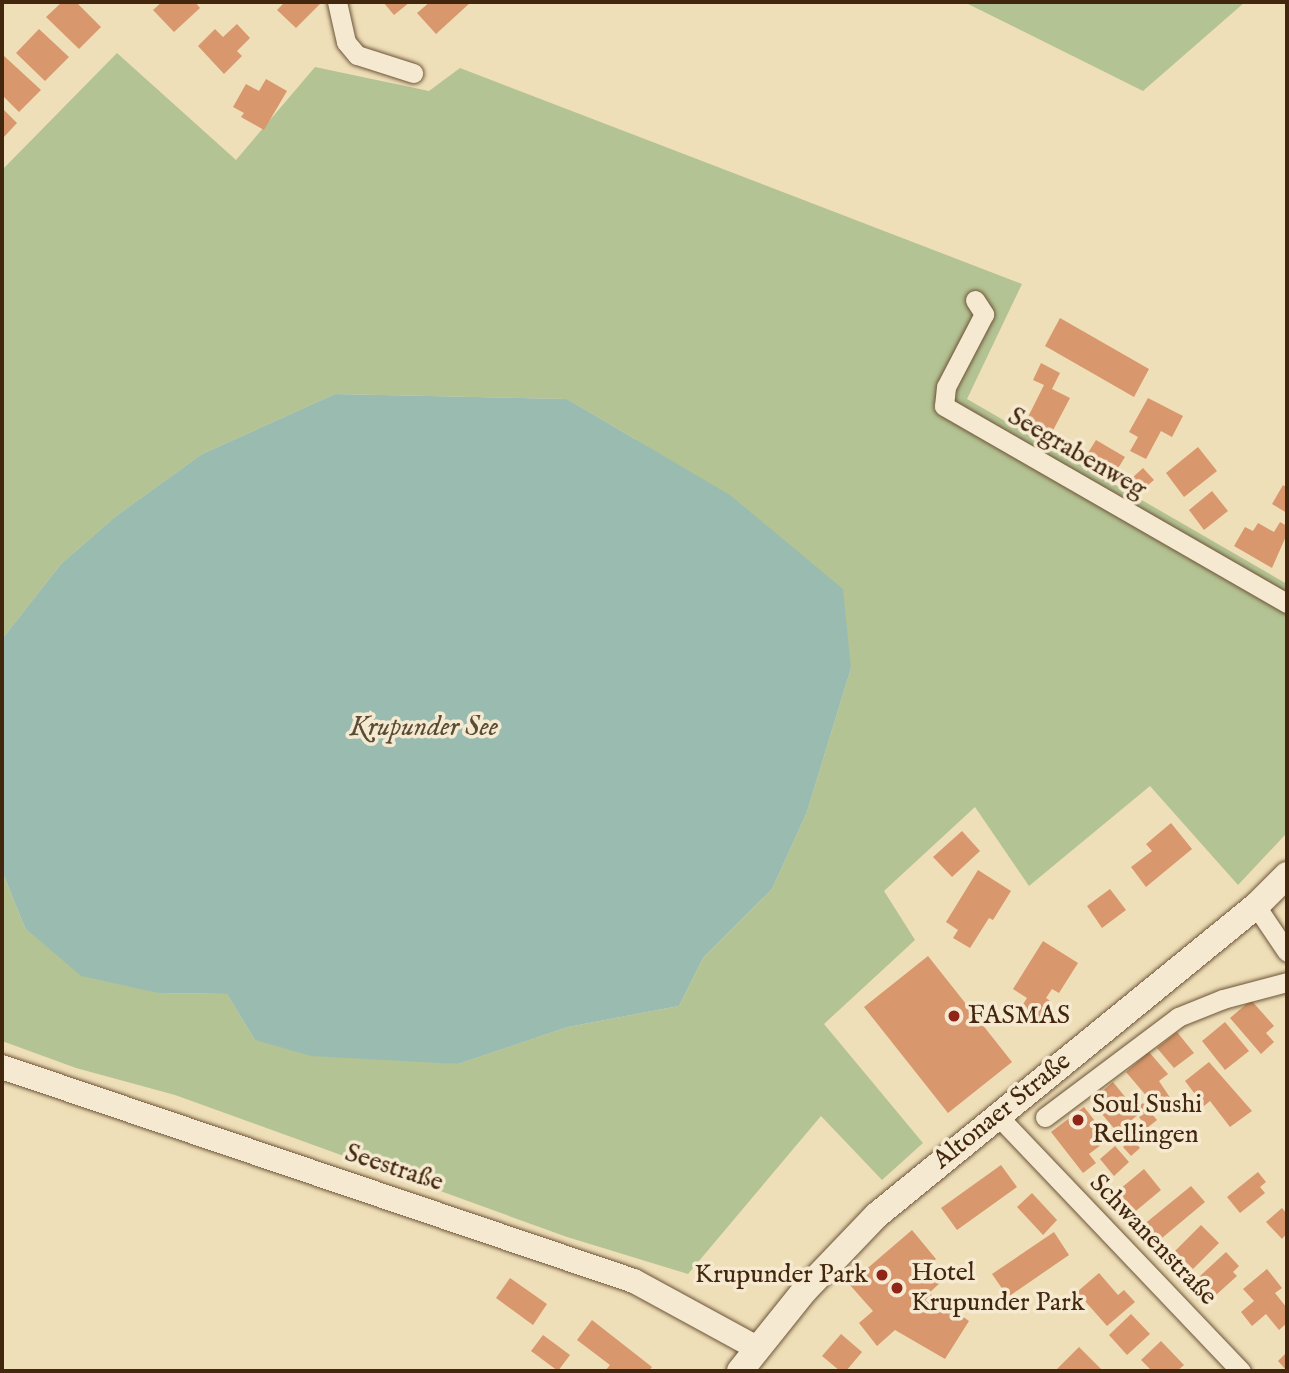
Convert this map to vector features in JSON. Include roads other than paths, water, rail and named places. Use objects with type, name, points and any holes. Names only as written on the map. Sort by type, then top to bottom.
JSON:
[{"type":"main road","name":"Altonaer Straße","points":[[740,1371],[837,1254],[877,1215],[1256,906],[1287,875]]},
{"type":"street","points":[[337,2],[346,42],[357,55],[413,73]]},
{"type":"street","name":"Seegrabenweg","points":[[975,300],[984,314],[946,387],[944,406],[1287,603]]},
{"type":"street","points":[[1256,906],[1287,952]]},
{"type":"street","points":[[1045,1117],[1178,1017],[1223,999],[1287,982]]},
{"type":"street","name":"Seestraße","points":[[2,1067],[634,1280],[757,1348]]},
{"type":"street","name":"Schwanenstraße","points":[[997,1115],[1241,1371]]},
{"type":"water","name":"Krupunder See","points":[[335,394],[567,399],[730,495],[843,589],[851,668],[807,812],[772,889],[703,958],[679,1006],[568,1027],[458,1064],[311,1056],[255,1040],[227,994],[158,993],[81,976],[25,928],[2,871],[2,639],[61,564],[116,516],[202,454]]},
{"type":"place","name":"FASMAS","points":[[954,1016]]},
{"type":"place","name":"Soul Sushi Rellingen","points":[[1078,1120]]},
{"type":"place","name":"Krupunder Park","points":[[882,1275]]},
{"type":"place","name":"Hotel Krupunder Park","points":[[897,1288]]}]
